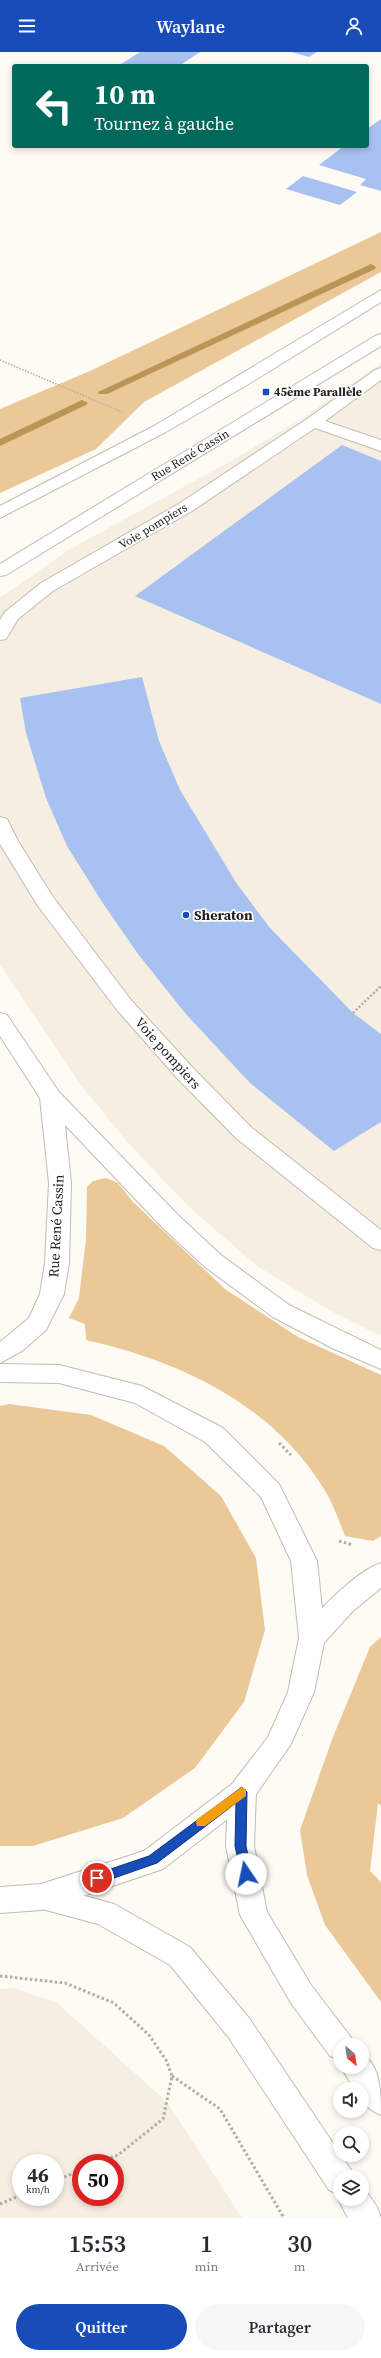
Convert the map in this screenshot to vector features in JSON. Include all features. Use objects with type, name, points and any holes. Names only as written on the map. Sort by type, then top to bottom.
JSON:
[{"type":"street","points":[[0,513],[160,429],[241,382],[381,295]]},
{"type":"street","name":"Rue René Cassin","points":[[0,571],[381,339]]},
{"type":"street","name":"Voie pompiers","points":[[0,636],[11,616],[48,588],[186,507],[313,422],[381,373]]},
{"type":"street","points":[[313,422],[381,446]]},
{"type":"street","name":"Voie pompiers","points":[[0,823],[8,841],[49,907],[124,1005],[180,1067],[244,1133],[381,1242]]},
{"type":"street","name":"Rue René Cassin","points":[[0,1020],[50,1097],[60,1183],[56,1263],[52,1294],[38,1324],[14,1345],[0,1354]]},
{"type":"street","points":[[50,1097],[171,1222],[213,1261],[281,1311],[340,1342],[381,1360]]},
{"type":"street","points":[[0,1373],[59,1374],[142,1395],[214,1435],[270,1491],[304,1561],[312,1638],[301,1692],[278,1744],[242,1792],[153,1860],[41,1897],[0,1900]]},
{"type":"street","points":[[312,1638],[344,1603],[381,1573]]},
{"type":"street","points":[[242,1792],[240,1846],[254,1915],[302,1994],[334,2038]]},
{"type":"street","points":[[41,1897],[104,1913],[180,1956],[239,2028],[333,2170]]},
{"type":"street","points":[[361,2074],[381,2100]]},
{"type":"street","points":[[358,2206],[366,2218]]},
{"type":"path","points":[[353,1013],[381,986]]},
{"type":"path","points":[[0,1976],[65,1983],[114,2003],[149,2035],[166,2060],[172,2076],[163,2119],[119,2154]]},
{"type":"path","points":[[172,2076],[188,2085],[220,2109],[284,2218]]},
{"type":"path","points":[[0,2204],[12,2199]]},
{"type":"shaded area","points":[[381,232],[381,272],[144,402],[96,449],[0,493],[0,409],[90,371]]},
{"type":"shaded area","points":[[381,363],[381,1336],[327,1309],[257,1266],[189,1207],[129,1144],[80,1084],[0,965],[0,598],[70,549],[231,461],[303,418]]},
{"type":"shaded area","points":[[106,1178],[118,1183],[133,1202],[225,1289],[298,1337],[381,1375],[381,1536],[373,1541],[345,1536],[327,1494],[303,1459],[278,1433],[251,1410],[221,1390],[156,1360],[86,1340],[85,1324],[69,1318],[79,1298],[86,1239],[87,1187],[93,1181]]},
{"type":"shaded area","points":[[9,1404],[91,1415],[164,1446],[221,1496],[256,1558],[265,1630],[244,1702],[195,1768],[123,1818],[33,1846],[0,1846],[0,1406]]},
{"type":"shaded area","points":[[381,1637],[381,1806],[378,1803],[370,1871],[381,1882],[381,2002],[325,1925],[307,1875],[300,1830],[333,1737],[370,1647]]},
{"type":"shaded area","points":[[14,1988],[57,2003],[167,2102],[242,2218],[0,2218],[0,1989]]},
{"type":"building","points":[[140,52],[200,52],[182,64],[121,64]]},
{"type":"building","points":[[291,52],[317,52],[309,57]]},
{"type":"building","points":[[381,119],[381,191],[360,185],[366,179],[319,165],[341,148],[369,148],[369,128]]},
{"type":"building","points":[[303,176],[357,192],[340,205],[286,189]]},
{"type":"building","points":[[342,445],[381,461],[381,704],[135,596]]},
{"type":"building","name":"Sheraton","points":[[142,677],[159,741],[180,790],[237,884],[270,928],[353,1013],[381,1034],[381,1122],[334,1151],[250,1083],[185,1013],[138,954],[102,902],[67,846],[46,798],[26,733],[20,698]]},
{"type":"waterway","points":[[103,392],[371,267]]},
{"type":"waterway","points":[[0,443],[82,403]]},
{"type":"slow traffic","points":[[201,1823],[242,1792]]},
{"type":"place","name":"45ème Parallèle","points":[[266,392]]},
{"type":"place","name":"Sheraton","points":[[186,915]]},
{"type":"route","points":[[97,1878],[153,1860],[242,1792],[240,1846],[246,1874]]}]
